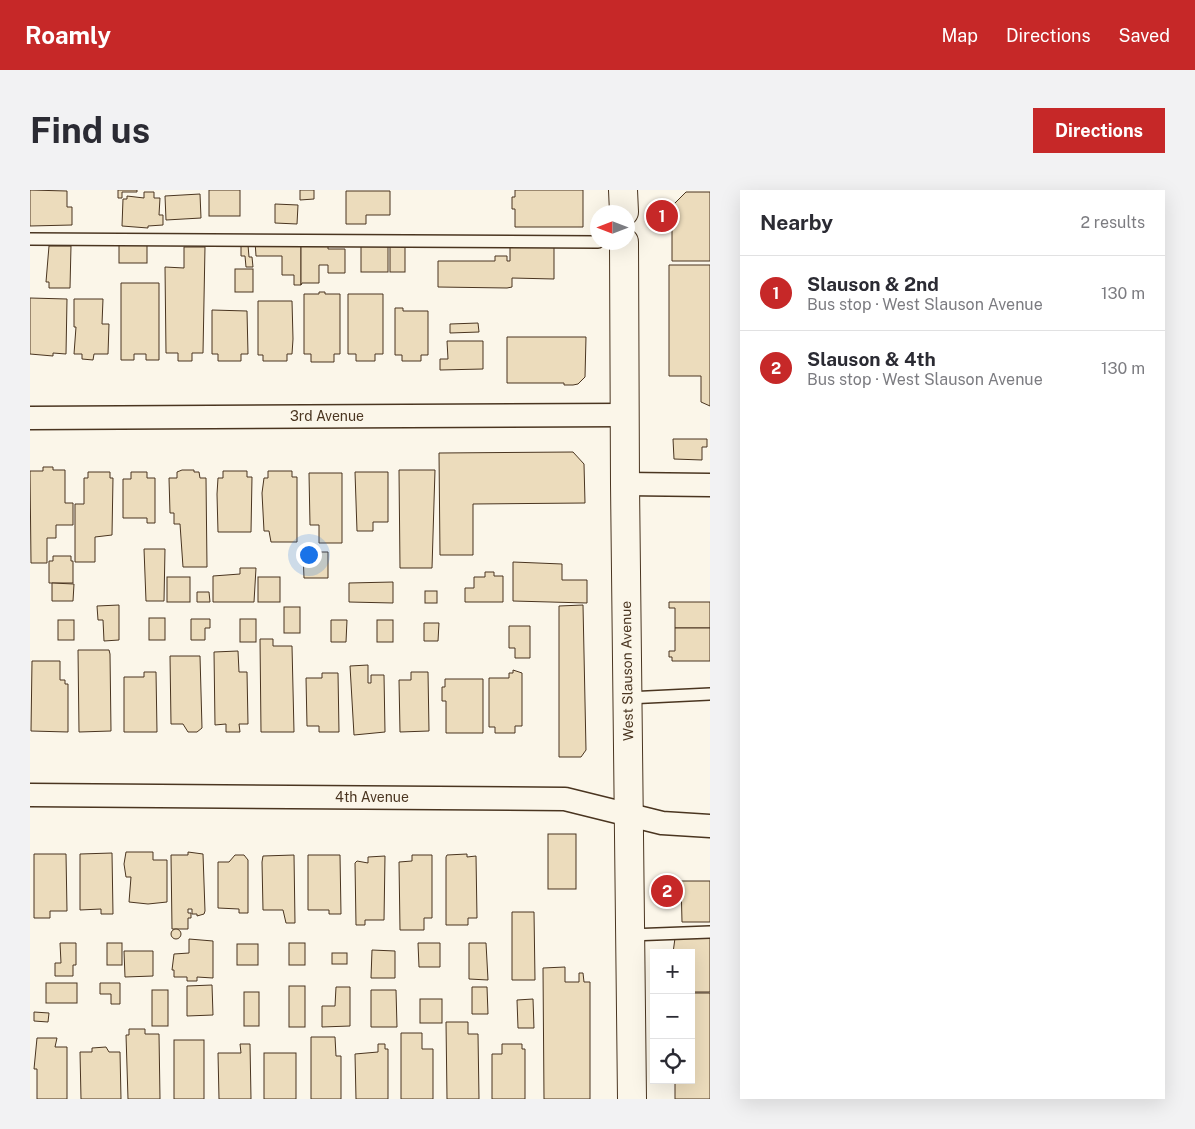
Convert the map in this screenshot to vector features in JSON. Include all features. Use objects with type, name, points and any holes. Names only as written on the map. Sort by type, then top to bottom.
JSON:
[{"type":"main road","points":[[623,190],[624,205]]},
{"type":"main road","name":"West Slauson Avenue","points":[[624,250],[624,484],[632,1099]]},
{"type":"street","name":"3rd Avenue","points":[[30,418],[625,415]]},
{"type":"street","points":[[624,484],[710,485]]},
{"type":"street","name":"4th Avenue","points":[[30,795],[565,798],[662,823],[710,826]]},
{"type":"lane","points":[[30,239],[590,242]]},
{"type":"lane","points":[[628,698],[710,694]]},
{"type":"lane","points":[[630,935],[710,932]]},
{"type":"building","points":[[30,190],[67,191],[67,207],[72,207],[72,225],[30,226]]},
{"type":"building","points":[[118,190],[137,190],[137,192],[122,192],[122,198],[118,198]]},
{"type":"building","points":[[209,190],[240,190],[240,216],[209,216]]},
{"type":"building","points":[[300,190],[314,190],[314,199],[300,200]]},
{"type":"building","points":[[515,190],[583,190],[583,227],[515,227],[515,209],[512,209],[512,197],[515,197]]},
{"type":"building","points":[[346,191],[390,191],[390,215],[366,215],[366,224],[346,224]]},
{"type":"building","points":[[144,192],[154,192],[154,198],[160,198],[159,215],[163,215],[163,225],[148,226],[148,228],[122,226],[123,199],[127,199],[127,196],[144,198]]},
{"type":"building","points":[[686,192],[710,192],[710,261],[672,261],[672,206]]},
{"type":"building","points":[[200,194],[201,218],[166,220],[165,196]]},
{"type":"building","points":[[275,204],[298,205],[297,224],[275,223]]},
{"type":"building","points":[[255,241],[301,243],[301,285],[294,285],[294,275],[282,275],[282,256],[256,256]]},
{"type":"building","points":[[119,243],[147,243],[147,263],[119,263]]},
{"type":"building","points":[[301,243],[328,243],[328,249],[345,249],[345,273],[328,273],[328,265],[319,265],[319,283],[302,283],[301,285]]},
{"type":"building","points":[[361,244],[388,244],[388,272],[361,272]]},
{"type":"building","points":[[390,244],[405,244],[405,272],[390,272]]},
{"type":"building","points":[[241,245],[248,245],[249,257],[252,257],[253,267],[246,267],[245,256],[241,256]]},
{"type":"building","points":[[510,245],[554,245],[554,279],[512,278],[512,287],[507,288],[438,287],[438,261],[495,261],[495,256],[507,256],[507,261],[510,261]]},
{"type":"building","points":[[49,246],[71,246],[70,288],[49,288],[49,282],[46,282]]},
{"type":"building","points":[[184,247],[205,247],[203,353],[192,353],[192,361],[178,361],[178,353],[166,353],[165,267],[184,268]]},
{"type":"building","points":[[669,265],[710,265],[710,406],[701,402],[701,376],[669,376]]},
{"type":"building","points":[[235,269],[253,269],[253,292],[235,292]]},
{"type":"building","points":[[121,283],[159,283],[159,360],[146,360],[146,354],[134,354],[134,360],[121,360]]},
{"type":"building","points":[[319,292],[340,294],[340,354],[334,354],[334,362],[311,362],[311,354],[304,354],[304,294],[319,294]]},
{"type":"building","points":[[348,294],[383,294],[383,354],[375,354],[375,361],[356,361],[356,354],[348,354]]},
{"type":"building","points":[[30,298],[67,299],[66,354],[53,353],[53,356],[30,354]]},
{"type":"building","points":[[74,299],[103,299],[102,324],[109,324],[108,354],[94,354],[93,360],[82,359],[82,354],[74,354],[76,327],[74,327]]},
{"type":"building","points":[[258,301],[292,301],[292,354],[287,354],[287,361],[263,361],[263,355],[258,355]]},
{"type":"building","points":[[395,308],[403,308],[403,311],[428,311],[428,355],[421,355],[421,361],[402,361],[402,355],[395,355]]},
{"type":"building","points":[[212,310],[247,311],[248,354],[241,354],[241,361],[218,361],[218,354],[212,354]]},
{"type":"building","points":[[478,323],[479,332],[450,333],[450,324]]},
{"type":"building","points":[[507,337],[586,337],[585,377],[578,384],[573,385],[564,385],[564,383],[507,383]]},
{"type":"building","points":[[447,341],[483,341],[483,369],[440,370],[440,359],[448,359]]},
{"type":"building","points":[[673,439],[707,439],[707,447],[702,447],[702,460],[674,459]]},
{"type":"building","points":[[573,452],[584,464],[585,503],[473,504],[473,555],[440,555],[439,453]]},
{"type":"building","points":[[43,467],[53,467],[53,470],[65,470],[65,503],[73,503],[73,525],[56,525],[56,538],[47,538],[47,563],[31,563],[30,471],[43,471]]},
{"type":"building","points":[[194,470],[194,472],[199,472],[200,478],[206,478],[207,567],[183,567],[180,524],[174,524],[174,513],[170,513],[169,478],[177,478],[177,472]]},
{"type":"building","points":[[399,470],[435,470],[432,568],[400,568]]},
{"type":"building","points":[[223,471],[247,471],[247,477],[252,477],[251,532],[218,532],[218,478],[223,478]]},
{"type":"building","points":[[268,471],[292,471],[292,477],[297,477],[297,542],[271,542],[269,531],[264,531],[262,493],[264,478],[268,478]]},
{"type":"building","points":[[88,472],[110,472],[110,478],[113,478],[112,535],[95,537],[95,562],[75,562],[75,504],[84,504],[84,478],[88,478]]},
{"type":"building","points":[[131,472],[147,472],[147,478],[155,478],[155,523],[147,523],[147,518],[123,518],[123,479],[131,479]]},
{"type":"building","points":[[355,472],[388,472],[388,522],[373,522],[373,531],[357,531]]},
{"type":"building","points":[[309,473],[342,473],[342,543],[319,543],[319,525],[310,525]]},
{"type":"building","points":[[144,549],[165,549],[164,601],[146,601]]},
{"type":"building","points":[[303,552],[328,552],[328,578],[304,578]]},
{"type":"building","points":[[53,556],[71,556],[71,561],[73,561],[73,583],[49,583],[49,561],[53,561]]},
{"type":"building","points":[[513,562],[562,564],[562,580],[587,580],[587,603],[513,601]]},
{"type":"building","points":[[240,568],[256,568],[254,602],[213,602],[213,576],[240,574]]},
{"type":"building","points":[[485,572],[494,572],[494,576],[503,576],[503,602],[465,602],[465,588],[474,588],[474,577],[485,577]]},
{"type":"building","points":[[167,577],[190,577],[190,602],[167,602]]},
{"type":"building","points":[[258,577],[280,577],[280,602],[258,602]]},
{"type":"building","points":[[393,582],[393,603],[349,602],[349,583]]},
{"type":"building","points":[[52,583],[74,584],[73,601],[52,601]]},
{"type":"building","points":[[425,591],[437,591],[437,603],[425,603]]},
{"type":"building","points":[[197,592],[209,592],[210,602],[197,602]]},
{"type":"building","points":[[669,602],[710,602],[710,628],[675,628],[675,608],[669,608]]},
{"type":"building","points":[[119,605],[119,640],[104,641],[103,620],[98,620],[97,606]]},
{"type":"building","points":[[583,605],[586,750],[581,757],[559,757],[559,606]]},
{"type":"building","points":[[284,607],[300,607],[300,633],[284,633]]},
{"type":"building","points":[[149,618],[165,618],[165,640],[149,640]]},
{"type":"building","points":[[191,619],[210,619],[210,628],[205,628],[205,640],[191,640]]},
{"type":"building","points":[[240,619],[256,619],[256,642],[240,642]]},
{"type":"building","points":[[58,620],[74,620],[74,640],[58,640]]},
{"type":"building","points":[[331,620],[347,620],[346,642],[331,642]]},
{"type":"building","points":[[377,620],[393,620],[393,642],[377,642]]},
{"type":"building","points":[[424,623],[439,623],[438,641],[424,641]]},
{"type":"building","points":[[509,626],[530,626],[530,658],[515,658],[515,648],[509,648]]},
{"type":"building","points":[[675,628],[710,628],[710,661],[672,661],[672,657],[669,657],[669,651],[675,651]]},
{"type":"building","points":[[260,639],[273,639],[273,646],[292,646],[294,732],[261,732]]},
{"type":"building","points":[[78,650],[109,650],[111,731],[79,732]]},
{"type":"building","points":[[238,651],[239,672],[247,672],[248,724],[239,724],[240,732],[226,732],[226,724],[215,725],[214,652]]},
{"type":"building","points":[[170,656],[200,656],[202,728],[197,732],[188,732],[183,724],[171,724]]},
{"type":"building","points":[[32,661],[60,661],[60,680],[65,680],[65,684],[68,684],[68,732],[31,731]]},
{"type":"building","points":[[368,665],[368,683],[371,683],[371,675],[384,675],[385,732],[354,735],[350,666]]},
{"type":"building","points":[[513,670],[522,673],[522,726],[515,726],[515,733],[495,733],[495,727],[489,727],[489,678],[509,678],[509,673],[513,673]]},
{"type":"building","points":[[144,672],[156,672],[157,732],[124,732],[124,677],[144,677]]},
{"type":"building","points":[[411,672],[428,672],[429,731],[400,732],[399,680],[411,680]]},
{"type":"building","points":[[322,673],[338,673],[339,732],[319,732],[319,726],[307,726],[306,678],[322,678]]},
{"type":"building","points":[[445,679],[483,679],[483,733],[446,733],[446,701],[442,701],[442,687],[445,687]]},
{"type":"building","points":[[548,834],[576,834],[576,889],[548,889]]},
{"type":"building","points":[[126,852],[153,852],[153,860],[167,860],[167,902],[148,904],[129,902],[131,877],[126,877],[124,864]]},
{"type":"building","points":[[188,852],[203,854],[205,911],[204,914],[197,916],[197,914],[192,914],[192,909],[188,909],[188,913],[191,913],[191,918],[188,918],[188,929],[172,929],[171,855],[188,855]]},
{"type":"building","points":[[112,853],[113,914],[101,914],[101,909],[80,910],[80,854]]},
{"type":"building","points":[[34,854],[66,854],[67,911],[50,911],[50,918],[34,918]]},
{"type":"building","points":[[467,854],[467,857],[476,856],[477,918],[468,918],[468,925],[446,925],[446,857],[447,855]]},
{"type":"building","points":[[235,855],[244,855],[248,860],[248,913],[239,913],[239,909],[218,908],[218,862],[229,862]]},
{"type":"building","points":[[294,855],[295,923],[286,923],[283,910],[263,910],[262,862],[263,856]]},
{"type":"building","points":[[308,855],[340,855],[341,914],[329,914],[329,910],[308,910]]},
{"type":"building","points":[[412,855],[432,855],[432,918],[424,918],[424,930],[400,930],[399,862],[412,861]]},
{"type":"building","points":[[385,856],[384,920],[365,920],[365,925],[356,925],[355,863],[357,861],[368,863],[368,857]]},
{"type":"building","points":[[681,881],[710,881],[710,922],[682,922]]},
{"type":"building","points":[[512,912],[534,912],[535,980],[512,980]]},
{"type":"building","points":[[174,929],[178,929],[181,934],[180,938],[174,939],[171,936],[171,932]]},
{"type":"building","points":[[675,938],[710,938],[710,992],[695,992],[695,949],[674,949]]},
{"type":"building","points":[[189,939],[213,941],[213,978],[197,977],[197,981],[187,981],[187,977],[174,977],[174,970],[172,970],[174,954],[189,953]]},
{"type":"building","points":[[60,943],[76,943],[76,965],[73,965],[73,976],[55,976],[55,963],[61,963]]},
{"type":"building","points":[[107,943],[122,943],[122,965],[107,965]]},
{"type":"building","points":[[289,943],[305,943],[305,965],[289,965]]},
{"type":"building","points":[[418,943],[440,943],[440,967],[419,967]]},
{"type":"building","points":[[469,943],[486,943],[488,980],[469,979]]},
{"type":"building","points":[[237,944],[258,944],[258,965],[237,965]]},
{"type":"building","points":[[372,950],[395,951],[395,978],[371,978]]},
{"type":"building","points":[[124,951],[153,951],[153,976],[125,977]]},
{"type":"building","points":[[332,953],[347,953],[347,964],[332,964]]},
{"type":"building","points":[[565,967],[565,982],[579,982],[579,973],[583,973],[584,982],[590,982],[590,1099],[544,1099],[543,968]]},
{"type":"building","points":[[46,983],[77,983],[77,1003],[46,1003]]},
{"type":"building","points":[[100,983],[120,983],[120,1004],[111,1004],[111,994],[100,994]]},
{"type":"building","points":[[212,985],[213,1015],[187,1016],[187,986]]},
{"type":"building","points":[[289,986],[305,986],[305,1027],[289,1027]]},
{"type":"building","points":[[336,987],[350,987],[350,1026],[322,1027],[322,1006],[335,1006]]},
{"type":"building","points":[[472,987],[487,987],[488,1014],[472,1014]]},
{"type":"building","points":[[152,990],[168,990],[168,1026],[152,1026]]},
{"type":"building","points":[[371,990],[396,990],[397,1027],[371,1027]]},
{"type":"building","points":[[244,992],[259,992],[259,1026],[244,1026]]},
{"type":"building","points":[[695,993],[710,993],[710,1099],[675,1099],[675,1084],[695,1084]]},
{"type":"building","points":[[420,999],[442,999],[442,1023],[420,1023]]},
{"type":"building","points":[[533,999],[534,1028],[518,1028],[517,1000]]},
{"type":"building","points":[[34,1012],[49,1013],[48,1022],[34,1021]]},
{"type":"building","points":[[446,1022],[468,1022],[468,1034],[478,1034],[479,1099],[447,1099]]},
{"type":"building","points":[[129,1029],[145,1029],[145,1034],[159,1034],[160,1099],[128,1099],[126,1035],[129,1035]]},
{"type":"building","points":[[401,1033],[422,1033],[422,1049],[433,1049],[433,1099],[401,1099]]},
{"type":"building","points":[[311,1037],[335,1037],[336,1056],[341,1056],[341,1099],[311,1099]]},
{"type":"building","points":[[37,1038],[57,1038],[55,1047],[67,1047],[67,1099],[37,1099],[37,1069],[34,1069]]},
{"type":"building","points":[[174,1040],[204,1040],[204,1099],[174,1099]]},
{"type":"building","points":[[240,1044],[250,1044],[251,1099],[219,1099],[218,1053],[241,1053]]},
{"type":"building","points":[[378,1044],[385,1044],[385,1049],[388,1049],[388,1099],[356,1099],[355,1054],[378,1052]]},
{"type":"building","points":[[502,1044],[522,1044],[522,1049],[525,1049],[525,1099],[492,1099],[492,1054],[502,1054]]},
{"type":"building","points":[[106,1047],[109,1052],[120,1052],[121,1099],[81,1099],[80,1052],[92,1052],[92,1048]]},
{"type":"building","points":[[264,1053],[296,1053],[296,1099],[264,1099]]},
{"type":"place","name":"Slauson & 2nd","points":[[662,216]]},
{"type":"place","name":"Slauson & 4th","points":[[667,891]]}]
